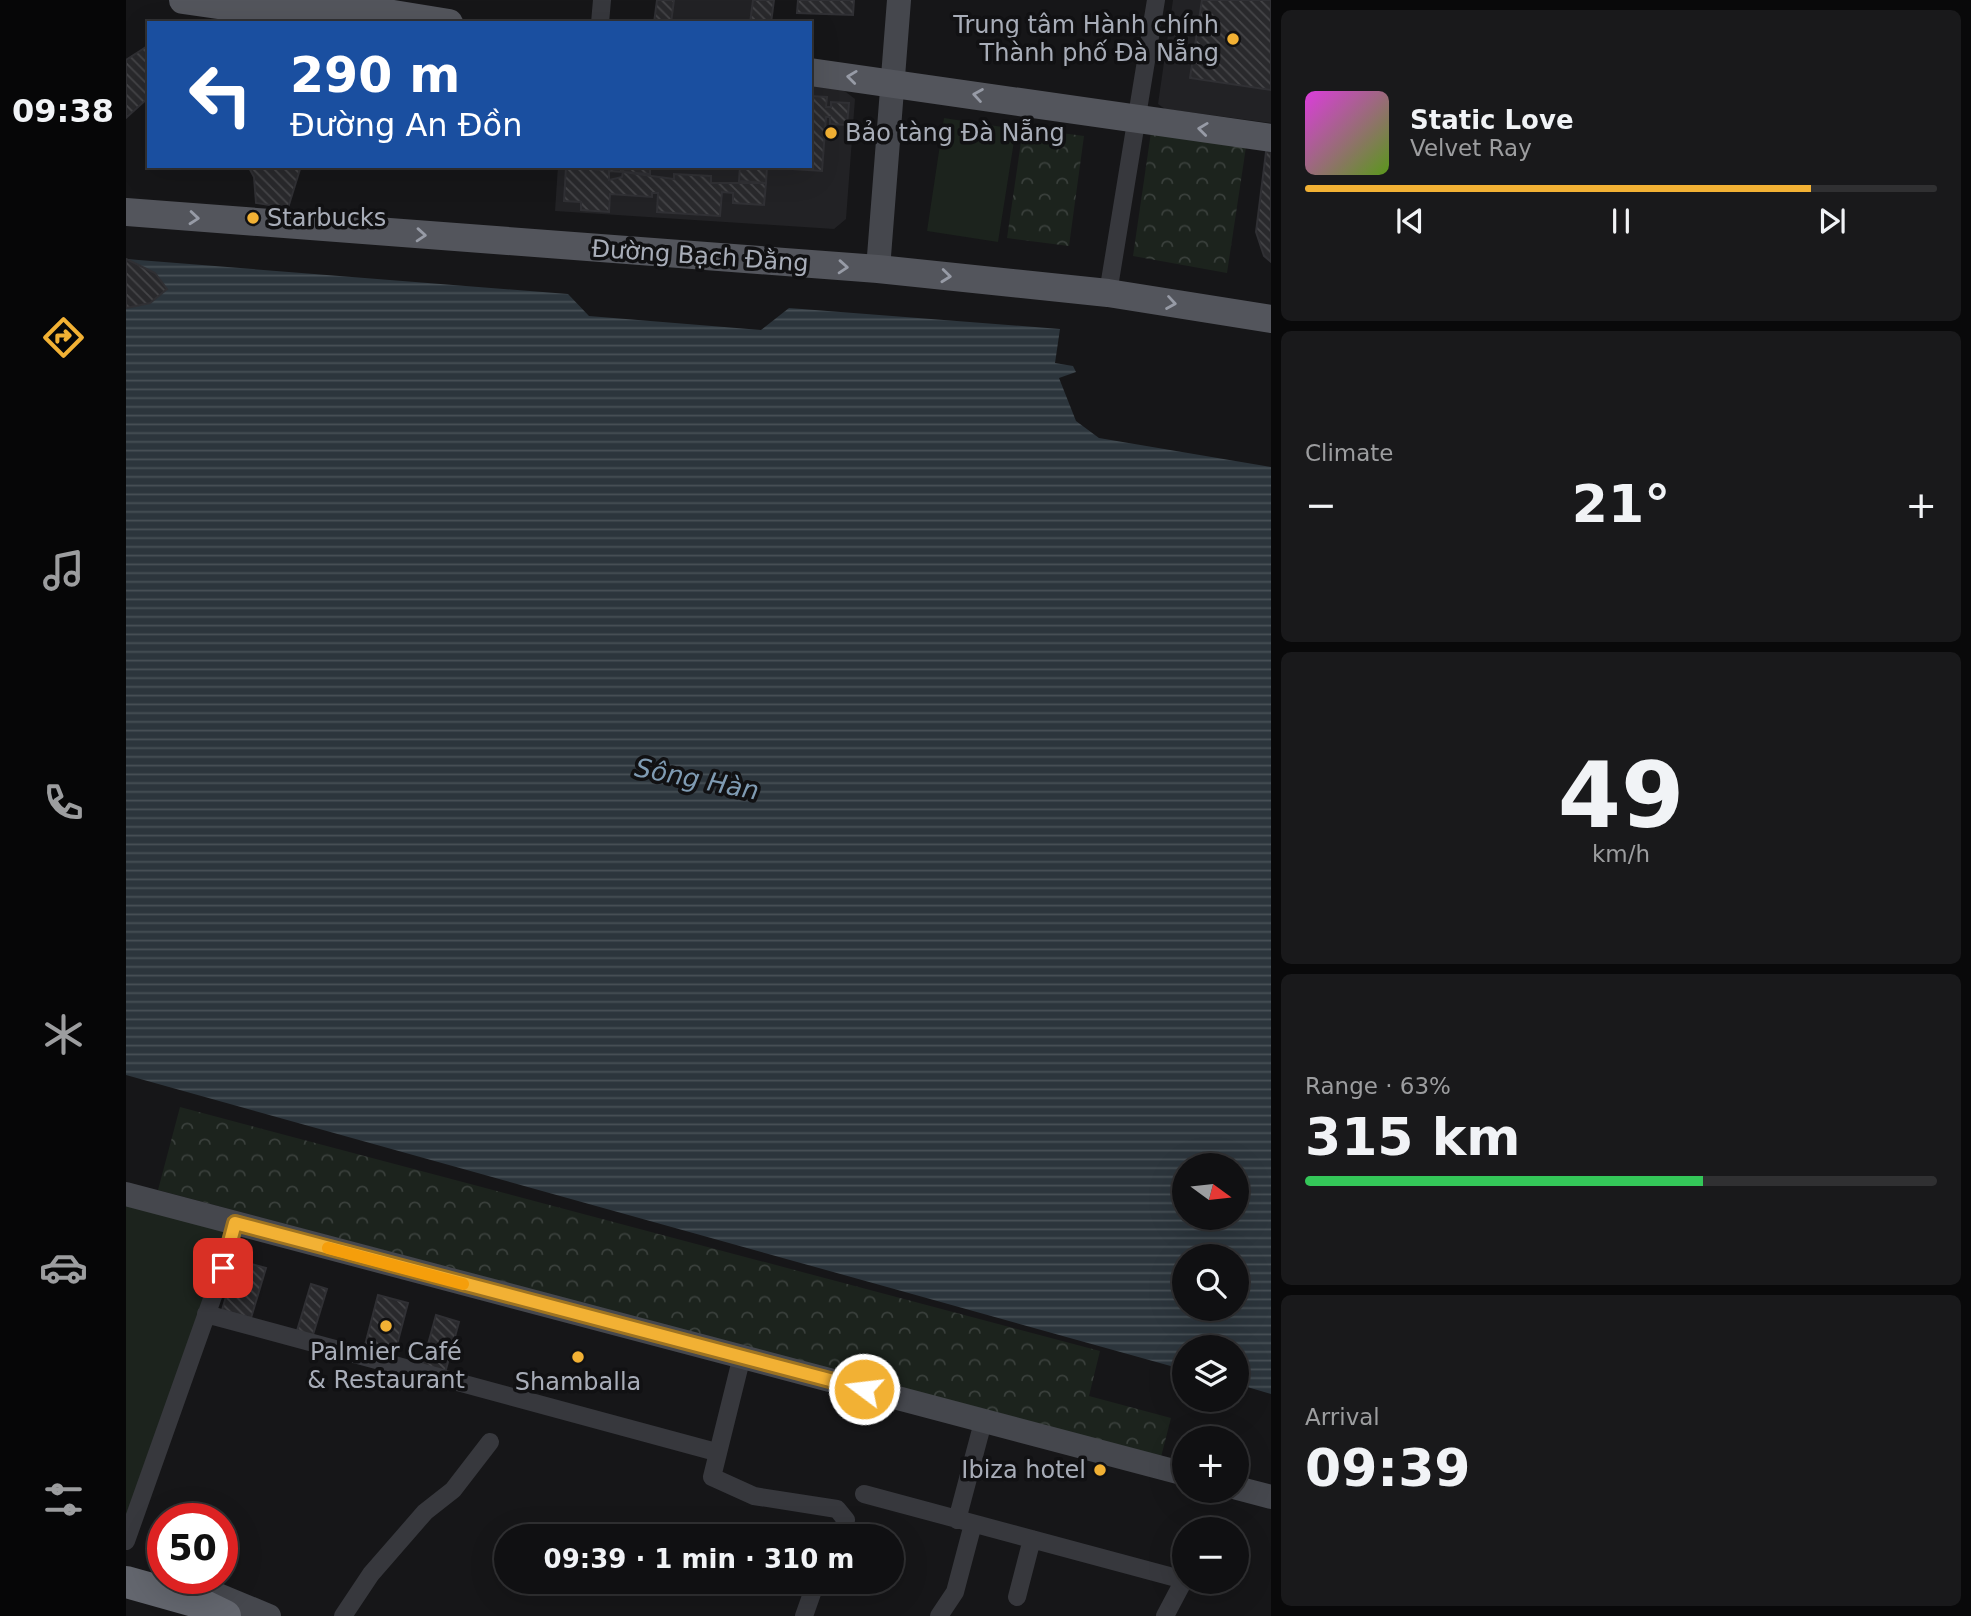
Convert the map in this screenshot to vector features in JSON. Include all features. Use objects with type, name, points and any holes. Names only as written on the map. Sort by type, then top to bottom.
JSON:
[{"type":"highway","points":[[126,1581],[194,1601],[225,1616]]},
{"type":"main road","points":[[183,0],[274,13],[378,12]]},
{"type":"main road","points":[[303,0],[436,21]]},
{"type":"main road","points":[[341,0],[378,12]]},
{"type":"main road","points":[[878,269],[899,0]]},
{"type":"main road","points":[[812,72],[1271,138]]},
{"type":"main road","name":"Đường Bạch Đằng","points":[[126,212],[878,269],[1108,293],[1271,319]]},
{"type":"main road","points":[[126,1194],[1172,1471]]},
{"type":"main road","points":[[1249,1491],[1271,1497]]},
{"type":"main road","points":[[126,1581],[199,1587],[269,1616]]},
{"type":"street","points":[[600,21],[602,0]]},
{"type":"street","points":[[1108,293],[1156,0]]},
{"type":"street","points":[[126,1541],[235,1223]]},
{"type":"street","points":[[206,1314],[716,1452]]},
{"type":"street","points":[[742,1356],[716,1452],[712,1477],[754,1496],[837,1509],[846,1520],[844,1524]]},
{"type":"street","points":[[939,1616],[955,1592],[984,1422]]},
{"type":"street","points":[[343,1616],[371,1574],[425,1512],[453,1490],[490,1442]]},
{"type":"street","points":[[864,1494],[1184,1580],[1165,1616]]},
{"type":"street","points":[[1017,1597],[1032,1539]]},
{"type":"street","points":[[804,1616],[812,1594]]},
{"type":"shaded area","points":[[657,0],[774,0],[771,21],[654,21]]},
{"type":"shaded area","points":[[1173,0],[1271,0],[1271,123],[1165,109],[1158,104]]},
{"type":"shaded area","name":"Bảo tàng Đà Nẵng","points":[[812,83],[838,86],[855,99],[846,219],[834,229],[555,211],[558,168],[812,168]]},
{"type":"green space","points":[[944,118],[1016,129],[998,242],[927,231]]},
{"type":"green space","points":[[1023,128],[1084,136],[1069,246],[1007,238]]},
{"type":"green space","points":[[1151,132],[1246,147],[1227,273],[1133,256]]},
{"type":"green space","points":[[180,1107],[1100,1351],[1089,1396],[1171,1418],[1161,1457],[158,1190]]},
{"type":"green space","points":[[126,1194],[235,1223],[126,1538]]},
{"type":"water","name":"Sông Hàn","points":[[126,259],[568,294],[589,316],[761,330],[789,308],[1060,329],[1055,363],[1073,366],[1076,372],[1059,378],[1076,421],[1099,438],[1271,467],[1271,1394],[1249,1388],[1249,1335],[1172,1335],[1172,1366],[126,1075],[126,308],[150,303],[167,289],[155,273]]},
{"type":"building","points":[[657,0],[674,0],[671,21],[654,21]]},
{"type":"building","points":[[753,0],[774,0],[771,21],[750,21]]},
{"type":"building","points":[[798,0],[854,0],[853,15],[797,13]]},
{"type":"building","name":"Trung tâm Hành chính Thành phố Đà Nẵng","points":[[1202,0],[1271,0],[1271,90],[1190,78]]},
{"type":"building","points":[[147,46],[147,99],[126,118],[126,60]]},
{"type":"building","points":[[812,96],[827,97],[826,107],[831,107],[831,102],[849,103],[847,125],[830,124],[830,117],[826,117],[822,171],[777,168],[812,168]]},
{"type":"building","points":[[1267,144],[1271,145],[1271,262],[1264,256],[1256,232]]},
{"type":"building","points":[[249,168],[300,168],[288,208],[256,203],[254,177]]},
{"type":"building","points":[[566,168],[622,168],[622,172],[609,171],[609,180],[622,177],[623,172],[674,179],[674,174],[711,176],[711,183],[766,183],[764,205],[733,203],[733,193],[722,192],[720,216],[657,212],[658,193],[652,193],[652,197],[610,194],[609,212],[581,210],[581,202],[564,201]]},
{"type":"building","points":[[623,168],[650,168],[650,174],[623,172]]},
{"type":"building","points":[[740,168],[767,168],[766,183],[739,181]]},
{"type":"building","points":[[126,259],[155,273],[167,289],[150,303],[126,308]]},
{"type":"building","points":[[237,1260],[266,1268],[251,1318],[222,1310]]},
{"type":"building","points":[[311,1284],[327,1289],[312,1338],[296,1334]]},
{"type":"building","name":"Palmier Café & Restaurant","points":[[378,1295],[408,1303],[394,1356],[364,1349]]},
{"type":"building","points":[[436,1315],[459,1322],[445,1373],[422,1366]]},
{"type":"slow traffic","points":[[328,1248],[463,1284]]},
{"type":"place","name":"Trung tâm Hành chính Thành phố Đà Nẵng","points":[[1233,39]]},
{"type":"place","name":"Bảo tàng Đà Nẵng","points":[[831,133]]},
{"type":"place","name":"Starbucks","points":[[253,218]]},
{"type":"place","name":"Palmier Café & Restaurant","points":[[386,1326]]},
{"type":"place","name":"Shamballa","points":[[578,1357]]},
{"type":"place","name":"Ibiza hotel","points":[[1100,1470]]},
{"type":"route","points":[[223,1268],[235,1223],[864,1389]]}]
